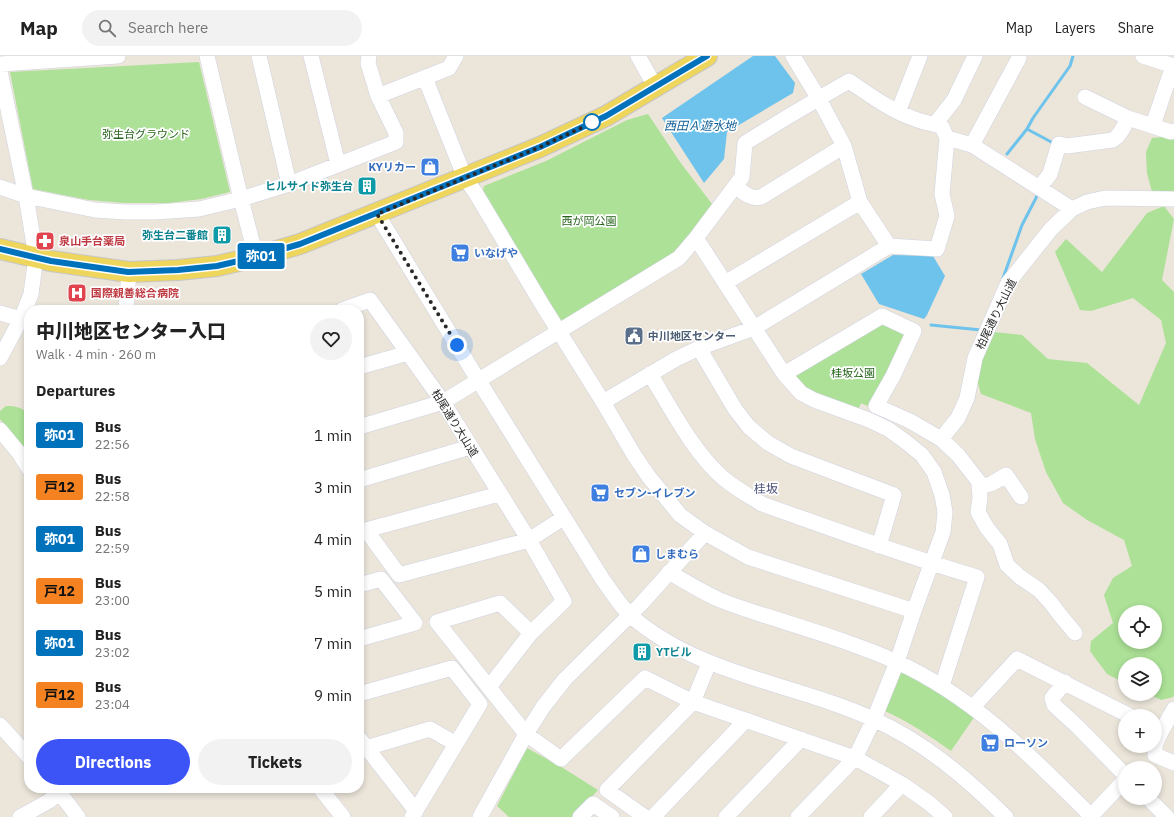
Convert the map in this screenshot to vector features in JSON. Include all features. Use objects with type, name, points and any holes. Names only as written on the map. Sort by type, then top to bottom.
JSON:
[{"type":"main road","points":[[0,249],[84,266],[128,272],[178,270],[217,266],[256,257],[300,244],[540,147],[606,116],[706,56]]},
{"type":"street","points":[[0,64],[118,56]]},
{"type":"street","points":[[207,56],[256,257]]},
{"type":"street","points":[[259,56],[289,184]]},
{"type":"street","points":[[311,56],[338,164]]},
{"type":"street","points":[[0,186],[26,196],[95,210],[156,212],[199,209],[241,199],[289,184],[396,142],[396,133],[378,96],[368,63],[369,56]]},
{"type":"street","points":[[378,96],[449,68],[456,56]]},
{"type":"street","points":[[638,56],[655,86]]},
{"type":"street","points":[[793,56],[844,146],[860,202],[889,246]]},
{"type":"street","points":[[898,112],[920,56]]},
{"type":"street","points":[[935,124],[954,100],[975,56]]},
{"type":"street","points":[[1143,56],[1173,66],[1152,125]]},
{"type":"street","points":[[972,145],[1019,58]]},
{"type":"street","points":[[0,71],[26,196],[36,257],[31,294],[27,305]]},
{"type":"street","points":[[425,78],[465,178],[475,192],[634,455],[667,501],[680,515],[705,534],[748,557],[914,611]]},
{"type":"street","points":[[364,426],[443,402],[679,258],[742,177],[746,143],[786,117],[849,81],[898,112],[915,120],[942,127],[947,138],[942,194],[947,216],[937,249],[889,246],[754,328],[699,348],[676,359],[603,402]]},
{"type":"street","points":[[1085,97],[1128,118],[1171,132],[1174,131]]},
{"type":"street","points":[[1039,188],[1050,174],[1059,144],[1067,146],[1113,140],[1122,130],[1128,118]]},
{"type":"street","points":[[947,138],[972,145],[1072,209]]},
{"type":"street","points":[[735,186],[756,199],[844,146]]},
{"type":"street","name":"柏尾通り大山道","points":[[940,439],[958,418],[967,398],[975,358],[1008,283],[1051,229],[1072,209],[1087,202],[1105,198],[1174,199]]},
{"type":"street","points":[[725,283],[860,202]]},
{"type":"street","points":[[377,214],[563,518],[603,580],[630,615],[665,640],[709,663],[837,705],[874,719],[908,738],[946,763],[978,789],[1006,817]]},
{"type":"street","points":[[696,238],[784,374],[801,393],[814,400],[869,420],[888,429],[922,455],[934,472],[942,495],[945,512],[943,532],[897,662],[874,719],[855,758],[798,817]]},
{"type":"street","points":[[126,305],[128,272]]},
{"type":"street","name":"柏尾通り大山道","points":[[356,305],[370,300],[443,402],[529,540],[564,601],[531,633]]},
{"type":"street","points":[[0,358],[24,312]]},
{"type":"street","points":[[0,313],[21,319]]},
{"type":"street","points":[[784,374],[882,316],[914,331],[893,376],[876,406],[910,421],[940,439],[958,455],[979,482],[980,498],[978,512],[987,528],[1000,544],[1007,565],[1020,577],[1039,590],[1075,633]]},
{"type":"street","points":[[699,348],[735,409],[749,427],[768,443],[791,456],[894,495],[879,546]]},
{"type":"street","points":[[364,366],[408,353]]},
{"type":"street","points":[[650,374],[692,441],[709,464],[723,478],[744,494],[762,504],[879,546],[932,564],[978,577],[942,686]]},
{"type":"street","points":[[0,430],[24,461]]},
{"type":"street","points":[[364,479],[470,447]]},
{"type":"street","points":[[979,487],[992,484],[1006,475],[1021,497]]},
{"type":"street","points":[[499,494],[366,530],[399,575],[529,540],[563,518]]},
{"type":"street","points":[[480,817],[526,734],[543,707],[565,679],[630,615],[705,534]]},
{"type":"street","points":[[669,572],[720,600],[844,642],[897,662],[942,686],[973,707],[1020,746],[1091,817],[1118,788]]},
{"type":"street","points":[[364,584],[381,579],[415,623],[364,638]]},
{"type":"street","points":[[489,687],[531,633],[500,603],[437,622],[526,734],[561,759],[645,678],[693,702],[855,758],[902,784],[929,803],[945,817]]},
{"type":"street","points":[[973,707],[1017,659],[1118,710]]},
{"type":"street","points":[[646,817],[607,790],[693,702],[709,663]]},
{"type":"street","points":[[364,693],[452,668],[480,704],[414,814],[364,744]]},
{"type":"street","points":[[1065,682],[1052,698],[1054,705],[1118,768]]},
{"type":"street","points":[[1162,728],[1174,709]]},
{"type":"street","points":[[653,817],[746,720]]},
{"type":"street","points":[[0,725],[24,751]]},
{"type":"street","points":[[364,743],[430,729],[456,744]]},
{"type":"street","points":[[726,817],[801,739]]},
{"type":"street","points":[[1156,753],[1156,755],[1174,763]]},
{"type":"street","points":[[871,817],[902,784]]},
{"type":"street","points":[[20,817],[49,801],[56,793]]},
{"type":"street","points":[[63,793],[78,817]]},
{"type":"street","points":[[324,793],[343,817]]},
{"type":"street","points":[[580,817],[593,804],[612,817]]},
{"type":"street","points":[[1155,805],[1167,817]]},
{"type":"green space","name":"弥生台グラウンド","points":[[199,62],[230,192],[201,199],[169,203],[125,203],[89,200],[33,189],[10,72]]},
{"type":"green space","name":"西が岡公園","points":[[648,114],[680,162],[712,204],[676,252],[564,322],[560,321],[483,190],[484,186],[546,161],[627,120]]},
{"type":"green space","points":[[1174,136],[1174,194],[1152,192],[1147,173],[1146,152],[1152,138]]},
{"type":"green space","points":[[1164,206],[1174,219],[1162,280],[1174,292],[1174,694],[1173,697],[1162,700],[1162,657],[1118,657],[1118,680],[1107,674],[1090,651],[1091,641],[1113,623],[1104,595],[1113,578],[1132,566],[1124,540],[1087,520],[1063,503],[1046,472],[1035,439],[1031,413],[981,394],[977,380],[981,357],[993,332],[1022,335],[1048,359],[1087,363],[1139,405],[1166,343],[1161,320],[1133,298],[1091,311],[1080,310],[1055,252],[1066,239],[1102,272],[1147,213]]},
{"type":"green space","name":"桂坂公園","points":[[879,322],[907,336],[870,407],[861,403],[858,410],[808,390],[794,379],[795,372]]},
{"type":"green space","points":[[6,406],[13,406],[24,410],[24,447],[0,419],[0,411]]},
{"type":"green space","points":[[905,670],[975,716],[951,751],[919,730],[885,711],[898,672]]},
{"type":"green space","points":[[527,748],[598,790],[573,817],[509,817],[497,806]]},
{"type":"water","name":"西田Ａ遊水地","points":[[753,56],[775,56],[795,83],[793,93],[727,132],[724,159],[704,183],[662,118]]},
{"type":"water","points":[[893,255],[933,256],[945,276],[924,319],[879,304],[861,274]]},
{"type":"waterway","points":[[1007,154],[1027,129],[1033,118],[1070,66],[1073,56]]},
{"type":"waterway","points":[[1027,129],[1055,144]]},
{"type":"waterway","points":[[1002,281],[1022,225],[1038,192]]},
{"type":"waterway","points":[[931,325],[981,330]]},
{"type":"bus line","name":"弥01","points":[[0,249],[51,261],[128,272],[178,270],[217,266],[256,257],[300,244],[363,220],[540,147],[606,116],[707,56]]},
{"type":"place","name":"KYリカー","points":[[430,167]]},
{"type":"place","name":"ヒルサイド弥生台","points":[[367,186]]},
{"type":"place","name":"弥生台二番館","points":[[222,235]]},
{"type":"place","name":"泉山手台薬局","points":[[45,241]]},
{"type":"place","name":"いなげや","points":[[460,253]]},
{"type":"place","name":"国際親善総合病院","points":[[77,293]]},
{"type":"place","name":"中川地区センター","points":[[634,336]]},
{"type":"place","name":"セブン-イレブン","points":[[600,493]]},
{"type":"place","name":"しまむら","points":[[641,554]]},
{"type":"place","name":"YTビル","points":[[642,652]]},
{"type":"place","name":"ローソン","points":[[990,743]]},
{"type":"district","name":"桂坂","points":[[766,488]]},
{"type":"route","points":[[457,345],[377,214],[540,147],[596,121],[592,122]]}]
